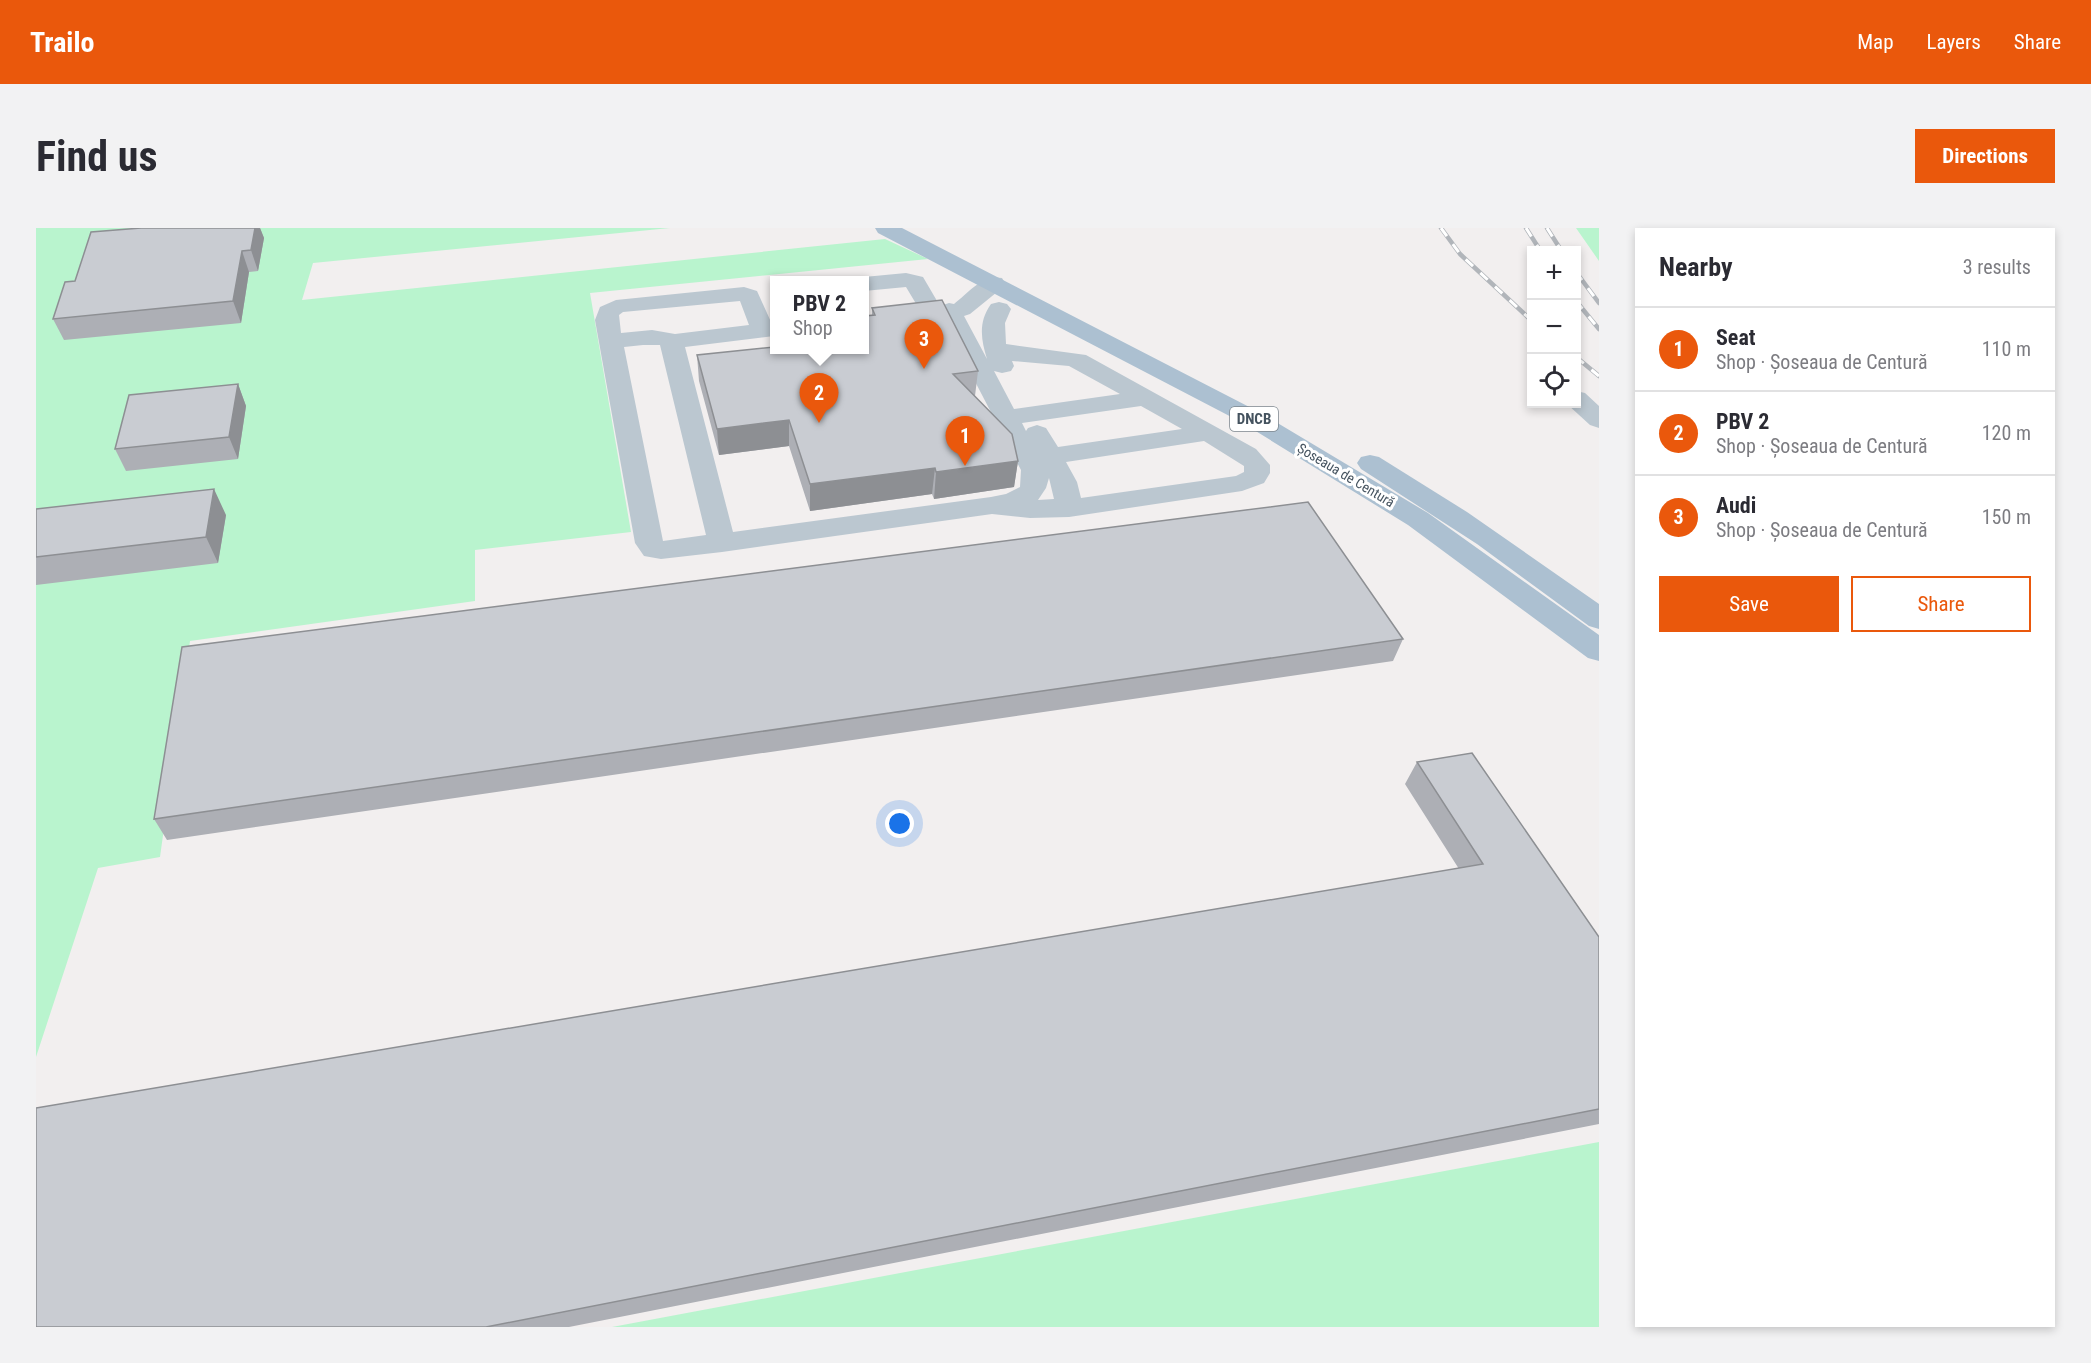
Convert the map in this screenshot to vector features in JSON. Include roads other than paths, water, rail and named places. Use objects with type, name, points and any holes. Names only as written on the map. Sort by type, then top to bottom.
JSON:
[{"type":"main road","name":"Șoseaua de Centură","points":[[886,228],[1251,417],[1408,513],[1558,618],[1599,650]]},
{"type":"main road","name":"Șoseaua de Centură","points":[[925,228],[1254,395],[1409,487],[1548,581],[1599,619]]},
{"type":"lane","points":[[869,284],[906,280],[915,282],[1017,417],[1040,458],[1064,482],[1069,508]]},
{"type":"lane","points":[[938,311],[994,283]]},
{"type":"lane","points":[[611,342],[666,337],[674,342],[768,330],[749,296],[730,295],[616,307],[608,312],[607,320],[611,342],[649,543],[654,549],[722,543],[1009,502],[1024,497],[1030,492],[1037,479],[1040,458]]},
{"type":"lane","points":[[999,309],[993,318],[995,348],[1017,417]]},
{"type":"lane","points":[[938,311],[1044,309]]},
{"type":"lane","points":[[674,342],[672,344],[722,543]]},
{"type":"lane","points":[[977,507],[1023,510],[1069,508],[1242,483],[1255,477],[1258,471],[1257,464],[1247,455],[1077,360],[1064,357],[1018,356],[995,348]]},
{"type":"lane","points":[[1017,417],[1147,398]]},
{"type":"lane","points":[[1581,403],[1599,420]]},
{"type":"lane","points":[[1040,458],[1208,433]]},
{"type":"railway","points":[[1441,228],[1460,254],[1527,316]]},
{"type":"railway","points":[[1526,228],[1537,246]]},
{"type":"railway","points":[[1547,228],[1558,246]]},
{"type":"railway","points":[[1581,279],[1599,303]]},
{"type":"railway","points":[[1581,307],[1599,329]]},
{"type":"railway","points":[[1581,361],[1599,376]]},
{"type":"place","name":"Audi","points":[[924,369]]},
{"type":"place","name":"PBV 2","points":[[819,423]]},
{"type":"place","name":"Seat","points":[[965,466]]}]
